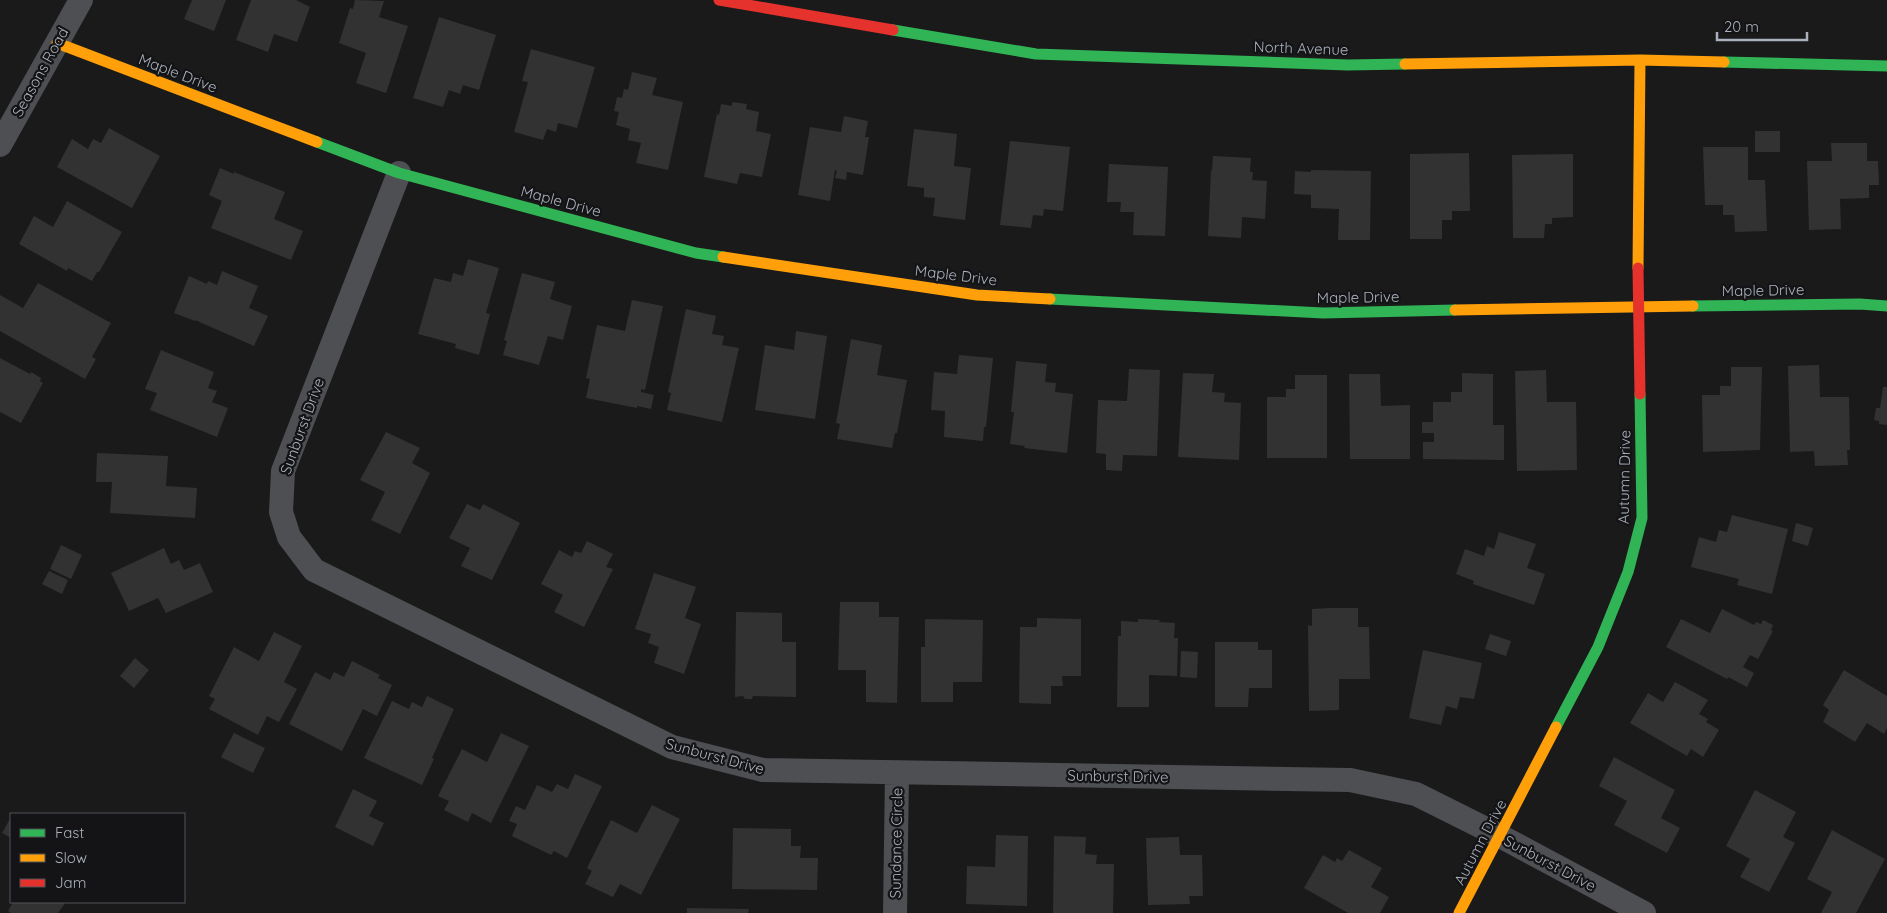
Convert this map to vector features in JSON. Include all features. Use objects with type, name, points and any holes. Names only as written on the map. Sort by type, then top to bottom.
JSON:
[{"type":"street","name":"Seasons Road","points":[[0,144],[80,0]]},
{"type":"street","name":"North Avenue","points":[[719,0],[1036,54],[1348,65],[1640,60],[1887,66]]},
{"type":"street","name":"Maple Drive","points":[[57,43],[399,173],[696,253],[977,295],[1323,313],[1638,306],[1860,304],[1887,306]]},
{"type":"street","name":"Autumn Drive","points":[[1459,913],[1598,647],[1628,572],[1642,518],[1638,306],[1640,60]]},
{"type":"street","name":"Sunburst Drive","points":[[399,173],[283,471],[281,512],[289,536],[314,570],[672,747],[763,770],[1350,780],[1416,794],[1500,836],[1644,913]]},
{"type":"street","name":"Sundance Circle","points":[[895,913],[897,773]]},
{"type":"building","points":[[192,0],[226,0],[214,31],[184,19]]},
{"type":"building","points":[[251,0],[296,0],[310,7],[297,42],[274,34],[268,52],[236,40]]},
{"type":"building","points":[[355,0],[384,1],[379,17],[408,26],[386,93],[356,83],[366,53],[339,43],[350,8],[353,9]]},
{"type":"building","points":[[439,17],[496,35],[479,90],[463,85],[460,94],[449,90],[443,107],[413,98]]},
{"type":"building","points":[[531,49],[595,67],[577,128],[558,123],[556,132],[547,129],[543,140],[514,132],[528,82],[522,81]]},
{"type":"building","points":[[632,72],[657,78],[652,95],[683,102],[668,170],[636,163],[641,143],[628,140],[630,129],[616,125],[619,112],[614,111],[617,97],[622,98],[624,89],[628,90]]},
{"type":"building","points":[[732,102],[747,104],[746,109],[759,112],[756,131],[771,134],[762,177],[740,173],[737,184],[704,177],[717,114],[719,115],[721,104],[732,106]]},
{"type":"building","points":[[844,116],[868,121],[865,137],[869,137],[863,175],[847,172],[846,180],[835,178],[837,171],[835,170],[830,201],[798,195],[810,127],[841,132]]},
{"type":"building","points":[[109,128],[160,156],[132,208],[57,167],[72,139],[88,149],[93,139],[101,143]]},
{"type":"building","points":[[914,129],[957,134],[954,166],[971,168],[965,220],[933,216],[935,198],[924,197],[924,188],[907,186]]},
{"type":"building","points":[[1755,131],[1780,131],[1780,152],[1755,152]]},
{"type":"building","points":[[1010,141],[1070,147],[1063,211],[1044,209],[1043,216],[1033,215],[1031,228],[1000,225]]},
{"type":"building","points":[[1831,143],[1867,143],[1867,161],[1878,161],[1879,185],[1869,185],[1869,198],[1840,199],[1841,229],[1809,230],[1807,161],[1832,161]]},
{"type":"building","points":[[1703,147],[1748,147],[1748,180],[1765,180],[1767,231],[1735,232],[1734,215],[1723,215],[1723,205],[1705,205]]},
{"type":"building","points":[[1469,153],[1470,211],[1452,211],[1452,220],[1442,220],[1442,239],[1410,239],[1410,154]]},
{"type":"building","points":[[1573,154],[1573,217],[1552,218],[1552,224],[1545,224],[1544,238],[1513,238],[1512,155]]},
{"type":"building","points":[[1213,156],[1251,158],[1250,172],[1253,172],[1252,180],[1267,181],[1265,219],[1242,217],[1241,238],[1208,236]]},
{"type":"building","points":[[1109,164],[1168,167],[1165,236],[1133,235],[1134,212],[1120,212],[1121,202],[1107,202]]},
{"type":"building","points":[[220,168],[285,192],[274,219],[303,231],[291,260],[211,228],[222,201],[209,195]]},
{"type":"building","points":[[1311,170],[1371,171],[1370,240],[1338,240],[1339,209],[1311,208],[1311,195],[1294,194],[1295,171],[1311,172]]},
{"type":"building","points":[[67,201],[122,232],[92,281],[68,268],[67,271],[19,244],[34,216],[53,227]]},
{"type":"building","points":[[468,259],[499,268],[486,313],[490,314],[479,355],[455,348],[456,344],[418,334],[434,278],[451,282],[453,273],[463,276]]},
{"type":"building","points":[[222,271],[258,286],[249,308],[268,316],[254,346],[195,320],[174,313],[189,276],[207,284],[208,281],[217,285]]},
{"type":"building","points":[[522,273],[555,282],[550,299],[572,306],[563,340],[548,336],[539,365],[503,355],[507,341],[504,340]]},
{"type":"building","points":[[38,283],[111,323],[92,357],[96,359],[85,379],[0,331],[0,295],[23,308]]},
{"type":"building","points":[[632,300],[663,306],[645,390],[641,389],[641,392],[654,395],[651,409],[586,398],[590,379],[586,378],[597,325],[625,331]]},
{"type":"building","points":[[686,309],[716,316],[712,334],[724,336],[722,345],[739,348],[722,422],[667,410],[671,393],[668,392]]},
{"type":"building","points":[[796,331],[827,336],[815,419],[755,410],[765,345],[794,350]]},
{"type":"building","points":[[851,339],[882,345],[877,375],[907,380],[897,433],[895,433],[892,448],[837,439],[840,424],[836,423]]},
{"type":"building","points":[[161,350],[214,372],[208,388],[217,391],[212,402],[228,408],[217,437],[150,410],[157,393],[145,389]]},
{"type":"building","points":[[959,355],[993,358],[983,441],[944,437],[945,411],[931,410],[934,372],[957,374]]},
{"type":"building","points":[[0,358],[30,374],[31,372],[41,378],[40,381],[43,383],[21,423],[0,412]]},
{"type":"building","points":[[1016,361],[1047,364],[1045,382],[1056,383],[1055,392],[1073,394],[1067,453],[1024,448],[1025,446],[1010,444],[1014,412],[1011,412]]},
{"type":"building","points":[[1819,365],[1820,397],[1849,397],[1850,450],[1847,450],[1848,465],[1815,466],[1814,451],[1790,452],[1788,366]]},
{"type":"building","points":[[1731,367],[1762,367],[1760,450],[1703,452],[1702,395],[1720,395],[1720,386],[1731,386]]},
{"type":"building","points":[[1129,369],[1160,370],[1157,456],[1123,455],[1122,471],[1106,470],[1106,454],[1096,453],[1098,400],[1127,401]]},
{"type":"building","points":[[1546,370],[1547,402],[1576,402],[1577,470],[1517,471],[1515,371]]},
{"type":"building","points":[[1183,373],[1214,374],[1212,392],[1225,393],[1224,402],[1241,403],[1239,460],[1178,457]]},
{"type":"building","points":[[1462,373],[1493,374],[1493,425],[1504,425],[1504,460],[1423,459],[1423,442],[1434,442],[1434,433],[1422,433],[1422,422],[1433,422],[1433,402],[1451,402],[1451,392],[1462,392]]},
{"type":"building","points":[[1349,374],[1380,374],[1381,406],[1410,405],[1410,459],[1350,459]]},
{"type":"building","points":[[1295,375],[1327,375],[1327,458],[1267,458],[1267,397],[1286,397],[1286,389],[1295,389]]},
{"type":"building","points":[[1883,387],[1887,387],[1887,425],[1879,424],[1879,421],[1874,420],[1876,408],[1880,408]]},
{"type":"building","points":[[386,432],[420,448],[412,463],[430,473],[400,534],[371,520],[385,492],[360,480]]},
{"type":"building","points":[[97,453],[168,456],[166,486],[197,488],[195,518],[110,513],[112,482],[96,482]]},
{"type":"building","points":[[467,504],[480,510],[483,504],[520,523],[492,580],[461,566],[470,548],[449,538]]},
{"type":"building","points":[[1732,515],[1788,529],[1772,594],[1737,585],[1739,579],[1691,567],[1699,537],[1716,542],[1719,530],[1727,532]]},
{"type":"building","points":[[1796,523],[1813,528],[1808,546],[1792,541]]},
{"type":"building","points":[[1499,532],[1536,544],[1527,568],[1545,574],[1534,605],[1473,584],[1474,581],[1456,574],[1465,549],[1484,556],[1487,546],[1494,549]]},
{"type":"building","points":[[587,541],[613,554],[606,567],[613,569],[584,627],[554,612],[563,595],[541,584],[559,550],[572,557],[575,551],[581,553]]},
{"type":"building","points":[[61,545],[82,555],[71,579],[50,569]]},
{"type":"building","points":[[164,548],[171,564],[179,560],[184,570],[200,563],[213,592],[166,613],[158,598],[129,611],[111,573]]},
{"type":"building","points":[[49,571],[68,580],[62,594],[42,584]]},
{"type":"building","points":[[654,573],[696,587],[685,618],[701,624],[684,674],[654,663],[659,647],[648,643],[651,634],[635,629]]},
{"type":"building","points":[[840,602],[879,602],[879,617],[899,617],[897,703],[866,702],[866,670],[838,670]]},
{"type":"building","points":[[1358,608],[1358,627],[1369,627],[1370,679],[1339,679],[1339,710],[1309,711],[1308,625],[1312,626],[1312,609]]},
{"type":"building","points":[[1722,609],[1754,625],[1756,622],[1761,624],[1763,620],[1773,625],[1771,630],[1773,631],[1758,659],[1750,655],[1743,667],[1754,673],[1747,687],[1728,677],[1727,679],[1666,647],[1681,619],[1710,633]]},
{"type":"building","points":[[736,612],[782,613],[782,642],[796,642],[796,697],[753,696],[752,699],[745,699],[743,696],[735,697]]},
{"type":"building","points":[[1037,618],[1081,619],[1081,676],[1062,676],[1063,686],[1051,686],[1051,704],[1019,703],[1020,627],[1037,627]]},
{"type":"building","points":[[925,619],[983,620],[982,682],[953,682],[953,702],[921,702],[921,647],[925,647]]},
{"type":"building","points":[[1138,619],[1175,623],[1174,638],[1178,638],[1177,676],[1149,675],[1149,707],[1117,707],[1118,636],[1121,636],[1121,621],[1138,622]]},
{"type":"building","points":[[274,632],[302,646],[284,682],[297,689],[279,722],[267,716],[258,735],[209,709],[215,699],[209,696],[234,647],[259,661]]},
{"type":"building","points":[[1490,634],[1511,641],[1506,656],[1485,649]]},
{"type":"building","points":[[1215,642],[1258,642],[1258,650],[1272,650],[1272,688],[1249,688],[1248,707],[1215,707]]},
{"type":"building","points":[[1423,650],[1482,663],[1474,699],[1460,697],[1457,709],[1446,706],[1441,725],[1409,718]]},
{"type":"building","points":[[1181,651],[1198,652],[1197,678],[1180,677]]},
{"type":"building","points":[[135,658],[149,670],[134,688],[120,676]]},
{"type":"building","points":[[352,661],[380,675],[378,678],[392,685],[377,716],[363,709],[342,751],[289,724],[315,672],[330,680],[334,672],[344,677]]},
{"type":"building","points":[[1844,670],[1887,696],[1887,728],[1884,734],[1867,723],[1855,742],[1823,722],[1829,710],[1823,705]]},
{"type":"building","points":[[1675,682],[1708,700],[1699,714],[1708,719],[1706,722],[1719,730],[1703,757],[1691,749],[1687,756],[1630,723],[1648,693],[1663,702]]},
{"type":"building","points":[[427,696],[454,709],[422,785],[364,758],[392,701],[409,709],[412,702],[422,707]]},
{"type":"building","points":[[234,733],[265,748],[253,773],[221,757]]},
{"type":"building","points":[[501,733],[529,746],[491,823],[472,813],[468,822],[444,810],[449,801],[438,796],[462,749],[487,762]]},
{"type":"building","points":[[1614,757],[1675,790],[1661,818],[1680,828],[1667,853],[1614,825],[1627,801],[1599,786]]},
{"type":"building","points":[[575,774],[602,786],[567,858],[554,851],[551,855],[512,836],[517,824],[509,821],[516,806],[525,810],[537,785],[552,792],[557,784],[568,789]]},
{"type":"building","points":[[353,789],[377,801],[369,816],[384,823],[373,846],[335,827]]},
{"type":"building","points":[[1755,790],[1796,812],[1783,837],[1795,843],[1769,892],[1740,877],[1750,859],[1726,846]]},
{"type":"building","points":[[652,805],[680,819],[641,895],[620,884],[613,897],[585,884],[592,871],[587,868],[611,820],[637,833]]},
{"type":"building","points":[[10,819],[10,837],[2,833]]},
{"type":"building","points":[[733,828],[791,829],[791,846],[801,846],[800,858],[818,858],[817,890],[732,889]]},
{"type":"building","points":[[1832,830],[1885,859],[1856,913],[1821,913],[1832,892],[1807,879]]},
{"type":"building","points":[[996,835],[1028,836],[1027,906],[966,904],[967,866],[995,867]]},
{"type":"building","points":[[1054,836],[1086,837],[1085,854],[1097,855],[1096,864],[1114,864],[1113,913],[1053,913]]},
{"type":"building","points":[[1179,837],[1180,855],[1202,855],[1203,896],[1189,896],[1190,904],[1148,905],[1146,838]]},
{"type":"building","points":[[1349,850],[1382,868],[1371,887],[1389,897],[1380,913],[1348,913],[1304,888],[1323,855],[1335,862],[1337,858],[1342,861]]},
{"type":"building","points":[[12,903],[65,903],[58,913],[11,913],[8,911]]},
{"type":"building","points":[[687,908],[749,909],[748,913],[687,913]]},
{"type":"traffic: fast","points":[[893,30],[1036,54],[1348,65],[1405,64]]},
{"type":"traffic: fast","points":[[1724,62],[1887,66]]},
{"type":"traffic: fast","points":[[317,142],[399,173],[696,253],[723,257]]},
{"type":"traffic: fast","points":[[1050,299],[1323,313],[1455,310]]},
{"type":"traffic: fast","points":[[1693,306],[1860,304],[1887,306]]},
{"type":"traffic: fast","points":[[1556,727],[1598,647],[1628,572],[1642,518],[1640,394]]},
{"type":"traffic: slow","points":[[57,43],[317,142]]},
{"type":"traffic: slow","points":[[1405,64],[1640,60],[1724,62]]},
{"type":"traffic: slow","points":[[1638,268],[1640,60]]},
{"type":"traffic: slow","points":[[723,257],[977,295],[1050,299]]},
{"type":"traffic: slow","points":[[1455,310],[1693,306]]},
{"type":"traffic: slow","points":[[1459,913],[1556,727]]},
{"type":"traffic: jam","points":[[719,0],[893,30]]},
{"type":"traffic: jam","points":[[1638,268],[1640,394]]}]
